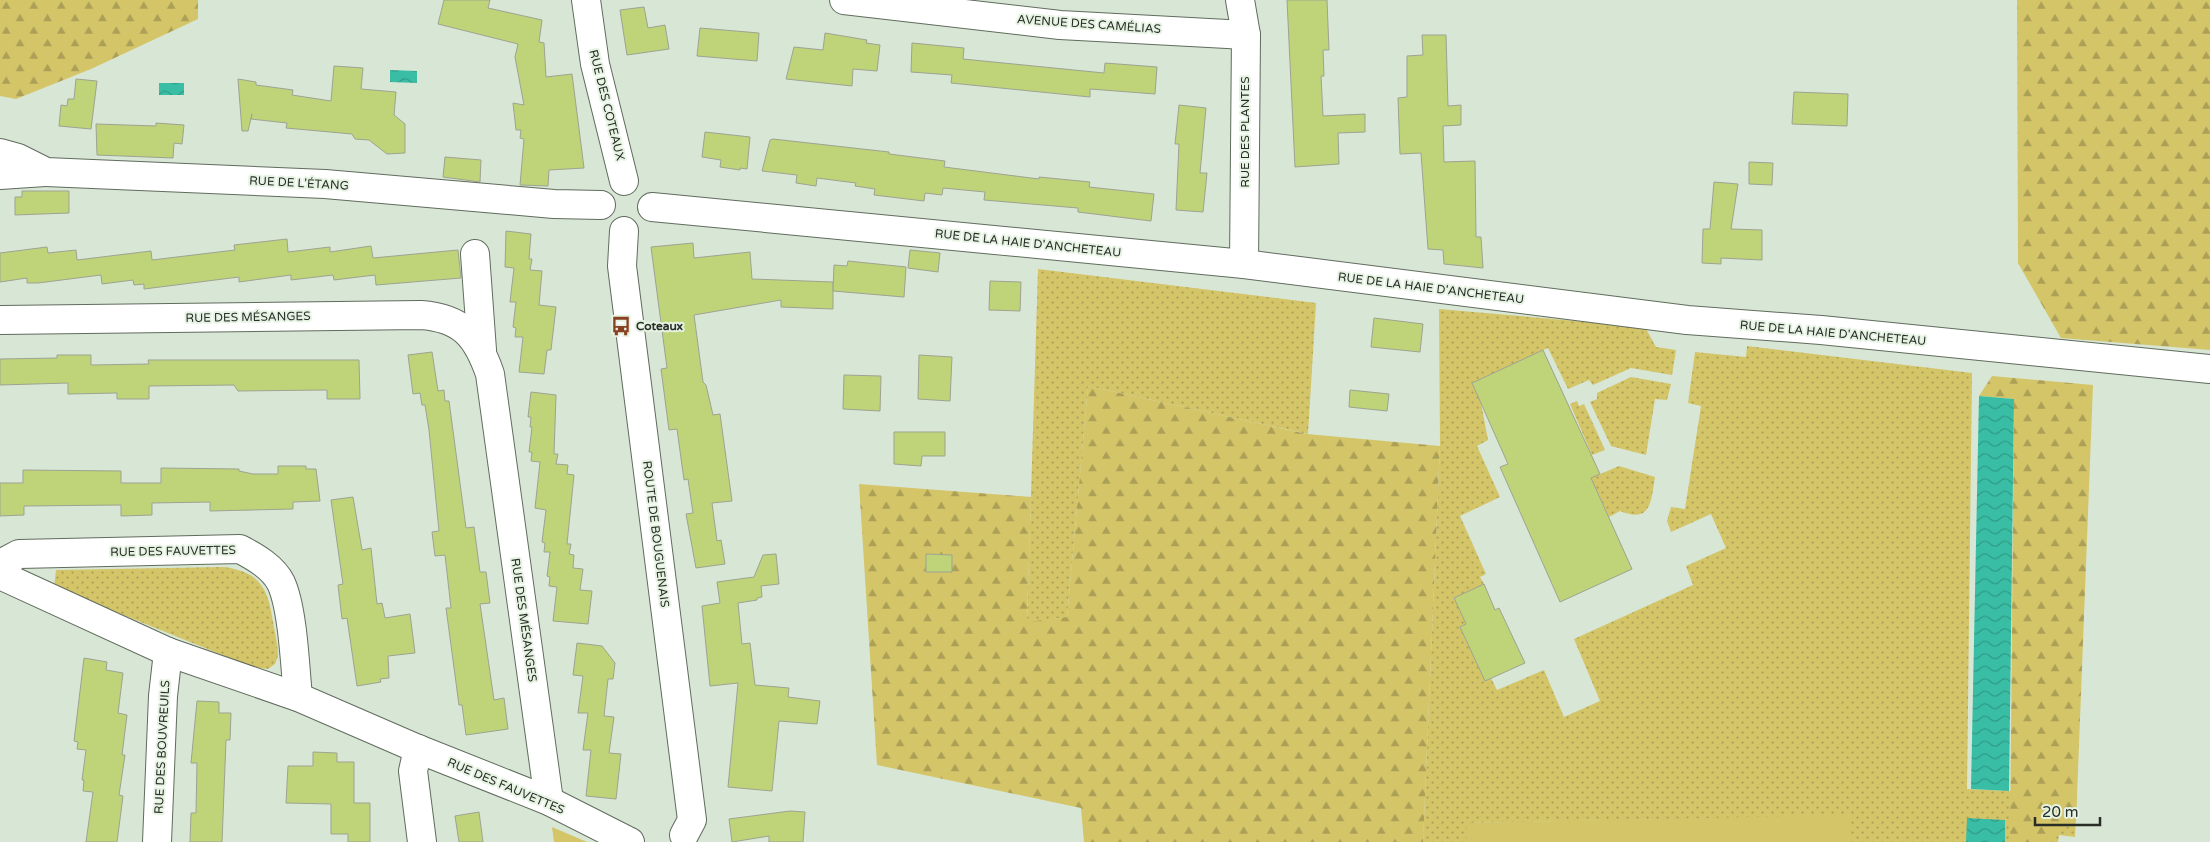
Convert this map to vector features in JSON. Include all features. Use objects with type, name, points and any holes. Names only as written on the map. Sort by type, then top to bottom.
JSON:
[{"type":"street","name":"RUE DES COTEAUX","points":[[586,0],[595,64],[624,181]]},
{"type":"street","name":"AVENUE DES CAMÉLIAS","points":[[844,0],[1060,25],[1246,35]]},
{"type":"street","name":"RUE DES PLANTES","points":[[1240,0],[1246,35],[1244,264]]},
{"type":"street","name":"RUE DE L'ÉTANG","points":[[0,153],[18,158],[46,172],[325,184],[554,204],[601,205]]},
{"type":"street","points":[[0,175],[46,172]]},
{"type":"street","points":[[624,181],[639,184],[646,189],[650,196],[652,207],[645,223],[638,228],[624,232],[608,222],[601,205],[609,188],[624,181]]},
{"type":"street","name":"RUE DE LA HAIE D'ANCHETEAU","points":[[652,207],[1244,264],[1687,320],[1821,330],[2210,369]]},
{"type":"street","name":"ROUTE DE BOUGUENAIS","points":[[624,232],[622,266],[692,820],[685,840]]},
{"type":"street","name":"RUE DES MÉSANGES","points":[[475,254],[482,350],[490,374],[549,801]]},
{"type":"street","name":"RUE DES MÉSANGES","points":[[0,320],[421,315],[442,317],[467,330],[482,350]]},
{"type":"street","name":"RUE DES FAUVETTES","points":[[0,564],[19,554],[240,549],[260,560],[280,582],[287,605],[298,697]]},
{"type":"street","name":"RUE DES FAUVETTES","points":[[0,575],[168,652],[298,697],[418,749],[549,801],[630,842]]},
{"type":"street","name":"RUE DES BOUVREUILS","points":[[157,842],[163,696],[168,652]]},
{"type":"street","points":[[418,749],[413,771],[422,842]]},
{"type":"green space","points":[[0,0],[198,0],[198,19],[91,69],[16,99],[0,96]]},
{"type":"green space","points":[[2017,0],[2210,0],[2210,350],[2061,338],[2018,263]]},
{"type":"green space","points":[[1038,269],[1316,303],[1308,434],[1088,386],[1067,617],[1027,623]]},
{"type":"green space","points":[[1439,309],[1645,327],[1656,347],[1676,350],[1672,375],[1631,368],[1593,385],[1589,380],[1568,389],[1548,348],[1472,383],[1481,403],[1488,440],[1477,446],[1500,497],[1460,516],[1486,574],[1480,577],[1484,584],[1454,598],[1466,624],[1460,627],[1485,681],[1491,678],[1497,690],[1544,670],[1564,717],[1600,701],[1574,639],[1693,585],[1686,566],[1726,548],[1711,514],[1671,532],[1667,521],[1671,507],[1685,509],[1701,406],[1688,403],[1695,352],[1746,357],[1747,346],[1972,373],[1967,789],[2009,791],[2077,790],[2075,837],[2059,835],[2058,842],[1850,842],[1850,816],[1467,823],[1467,842],[1423,842],[1440,446]]},
{"type":"green space","points":[[1992,376],[2093,385],[2076,822],[2051,835],[2051,842],[2010,842],[2014,399],[1979,396]]},
{"type":"green space","points":[[1631,377],[1671,384],[1667,400],[1655,399],[1646,455],[1611,446],[1590,402],[1597,399],[1597,393]]},
{"type":"green space","points":[[1088,386],[1307,434],[1440,446],[1423,842],[1084,842],[1081,808],[877,765],[859,484],[1031,497],[1027,622],[1067,617]]},
{"type":"green space","points":[[1577,401],[1579,406],[1584,404],[1605,450],[1592,455],[1570,404]]},
{"type":"green space","points":[[1619,466],[1655,477],[1651,501],[1644,512],[1631,514],[1620,511],[1609,517],[1591,478]]},
{"type":"green space","points":[[224,567],[246,573],[254,578],[265,591],[271,610],[278,652],[275,664],[268,669],[252,667],[54,587],[56,570]]},
{"type":"green space","points":[[1850,815],[1850,842],[1467,842],[1467,823]]},
{"type":"green space","points":[[552,827],[587,842],[554,842]]},
{"type":"water","points":[[390,70],[417,71],[417,83],[390,82]]},
{"type":"water","points":[[159,83],[184,83],[184,95],[159,95]]},
{"type":"water","points":[[1979,396],[2014,399],[2009,791],[1971,789]]},
{"type":"water","points":[[1967,818],[2005,820],[2005,842],[1966,842]]},
{"type":"building","points":[[444,0],[490,0],[488,8],[542,20],[539,42],[544,43],[546,77],[572,74],[584,168],[549,170],[548,186],[520,185],[524,139],[520,138],[521,130],[516,130],[513,103],[524,105],[515,57],[518,44],[438,24]]},
{"type":"building","points":[[1287,0],[1327,0],[1329,50],[1323,50],[1324,76],[1321,76],[1323,116],[1365,114],[1365,132],[1338,133],[1339,164],[1295,167]]},
{"type":"building","points":[[644,7],[648,28],[665,25],[669,49],[627,55],[620,10]]},
{"type":"building","points":[[700,28],[759,33],[757,61],[697,56]]},
{"type":"building","points":[[825,33],[867,40],[866,43],[880,45],[877,71],[853,69],[852,86],[786,79],[794,47],[823,50]]},
{"type":"building","points":[[1422,35],[1446,35],[1448,106],[1461,105],[1461,125],[1443,126],[1444,162],[1475,161],[1476,237],[1481,237],[1483,268],[1444,264],[1443,250],[1428,249],[1421,153],[1400,154],[1398,98],[1407,97],[1407,56],[1423,55]]},
{"type":"building","points":[[912,43],[964,48],[963,59],[1104,73],[1105,63],[1157,67],[1155,94],[1090,89],[1090,97],[951,83],[952,75],[911,72]]},
{"type":"building","points":[[334,66],[363,68],[361,89],[396,92],[394,115],[405,124],[405,153],[387,154],[369,140],[355,139],[352,134],[286,128],[287,123],[251,119],[252,114],[248,131],[242,131],[238,79],[256,82],[256,85],[293,90],[292,95],[331,101]]},
{"type":"building","points":[[76,79],[97,81],[91,129],[59,126],[61,105],[67,106],[68,99],[74,99]]},
{"type":"building","points":[[1794,92],[1848,94],[1847,126],[1792,124]]},
{"type":"building","points":[[1179,105],[1206,108],[1200,173],[1207,173],[1203,212],[1176,210],[1179,144],[1175,144]]},
{"type":"building","points":[[156,123],[184,125],[182,144],[174,143],[173,158],[97,155],[96,124],[156,126]]},
{"type":"building","points":[[705,132],[750,137],[747,169],[740,168],[740,170],[720,167],[721,160],[702,157]]},
{"type":"building","points":[[770,140],[889,152],[889,154],[945,161],[944,167],[1039,179],[1039,177],[1090,182],[1089,187],[1154,194],[1151,221],[1078,212],[1078,208],[984,200],[985,192],[943,188],[942,195],[925,193],[924,201],[874,195],[875,189],[855,186],[856,183],[817,178],[816,186],[796,183],[797,175],[762,171]]},
{"type":"building","points":[[445,157],[481,160],[480,182],[443,177]]},
{"type":"building","points":[[1749,162],[1773,163],[1772,185],[1749,184]]},
{"type":"building","points":[[1714,182],[1738,184],[1731,229],[1762,230],[1762,260],[1721,258],[1721,264],[1702,263],[1703,229],[1710,229]]},
{"type":"building","points":[[22,191],[69,191],[69,213],[15,215],[15,197],[22,197]]},
{"type":"building","points":[[506,231],[531,234],[529,259],[532,259],[530,270],[542,271],[539,305],[556,307],[551,350],[547,350],[544,374],[519,372],[523,337],[515,337],[516,328],[513,327],[516,302],[510,302],[514,268],[505,267]]},
{"type":"building","points":[[287,239],[288,252],[330,247],[330,252],[371,246],[373,258],[458,250],[461,278],[376,285],[375,275],[334,280],[333,275],[291,280],[291,275],[239,282],[239,277],[144,289],[144,284],[134,285],[133,280],[102,284],[101,275],[38,283],[27,283],[27,278],[0,282],[0,253],[47,247],[48,253],[76,250],[77,260],[151,251],[152,260],[235,250],[234,245]]},
{"type":"building","points":[[693,243],[694,258],[750,252],[752,279],[833,282],[833,309],[781,307],[781,300],[694,315],[703,382],[706,385],[713,415],[720,414],[732,501],[712,503],[717,541],[721,540],[725,564],[696,568],[686,514],[693,513],[688,479],[684,480],[677,429],[669,430],[661,369],[667,368],[651,247]]},
{"type":"building","points":[[910,250],[940,253],[938,272],[908,268]]},
{"type":"building","points":[[848,261],[906,267],[904,297],[833,291],[834,265],[847,266]]},
{"type":"building","points":[[990,281],[1021,282],[1020,311],[989,310]]},
{"type":"building","points":[[1374,318],[1423,324],[1420,352],[1371,347]]},
{"type":"building","points":[[1543,350],[1600,474],[1591,478],[1632,569],[1560,602],[1500,467],[1508,464],[1472,383]]},
{"type":"building","points":[[432,352],[438,391],[444,390],[445,401],[449,401],[466,528],[474,527],[480,572],[486,572],[490,603],[480,604],[494,700],[504,698],[508,729],[466,735],[462,705],[459,705],[446,608],[451,608],[445,555],[435,556],[432,532],[439,531],[429,430],[425,405],[422,405],[420,393],[413,394],[408,355]]},
{"type":"building","points":[[57,355],[91,355],[91,365],[149,364],[148,360],[359,360],[360,399],[327,399],[327,390],[238,391],[234,385],[149,386],[149,399],[117,399],[117,393],[68,394],[68,383],[0,385],[0,359],[57,358]]},
{"type":"building","points":[[919,355],[952,357],[950,401],[918,399]]},
{"type":"building","points":[[844,375],[881,376],[880,411],[843,409]]},
{"type":"building","points":[[1350,390],[1389,394],[1387,411],[1349,407]]},
{"type":"building","points":[[531,392],[556,395],[554,454],[558,454],[556,464],[568,465],[567,474],[574,475],[567,544],[571,544],[569,554],[574,555],[573,568],[583,569],[580,590],[592,591],[588,624],[553,621],[557,587],[549,586],[550,577],[547,576],[550,552],[544,552],[545,543],[542,542],[546,510],[535,508],[540,462],[531,461],[532,452],[529,452],[532,427],[530,427],[531,417],[528,417]]},
{"type":"building","points":[[894,432],[945,432],[945,456],[922,456],[921,466],[894,464]]},
{"type":"building","points":[[278,466],[306,466],[306,469],[316,469],[320,501],[293,502],[293,509],[210,511],[210,502],[152,503],[152,515],[121,516],[121,505],[24,506],[24,515],[0,516],[0,483],[23,483],[23,470],[121,471],[121,483],[161,483],[161,468],[239,469],[239,471],[253,474],[278,474]]},
{"type":"building","points":[[353,497],[362,550],[371,548],[377,604],[382,603],[385,618],[410,614],[415,653],[388,656],[389,678],[380,679],[381,682],[357,686],[347,618],[342,619],[338,585],[343,584],[331,500]]},
{"type":"building","points":[[776,554],[779,584],[761,586],[762,597],[757,598],[757,600],[738,603],[742,644],[750,643],[755,685],[789,688],[788,697],[820,701],[817,724],[779,721],[772,791],[728,787],[738,683],[710,686],[702,606],[720,603],[717,582],[754,577],[763,555]]},
{"type":"building","points":[[926,554],[952,555],[952,572],[926,572]]},
{"type":"building","points":[[1484,584],[1495,610],[1499,608],[1525,663],[1485,681],[1460,627],[1466,624],[1454,598]]},
{"type":"building","points":[[577,643],[602,646],[615,663],[613,679],[608,679],[604,716],[614,717],[609,753],[621,754],[616,799],[586,796],[591,750],[583,750],[588,713],[578,713],[583,676],[573,675]]},
{"type":"building","points":[[84,658],[107,662],[106,670],[123,673],[118,713],[127,715],[122,755],[125,755],[119,795],[123,796],[117,842],[86,842],[93,792],[83,791],[84,780],[82,780],[86,750],[77,749],[78,742],[74,741]]},
{"type":"building","points":[[197,701],[219,702],[219,713],[231,713],[230,740],[226,740],[222,842],[190,842],[191,813],[196,813],[197,763],[191,763]]},
{"type":"building","points":[[313,752],[337,753],[337,762],[354,762],[354,803],[370,803],[370,842],[348,842],[348,834],[331,834],[331,804],[286,803],[288,766],[313,766]]},
{"type":"building","points":[[790,811],[805,812],[803,842],[769,842],[769,836],[732,842],[729,819]]},
{"type":"building","points":[[479,812],[483,842],[459,842],[455,816]]},
{"type":"place","name":"Coteaux","points":[[621,326]]}]
